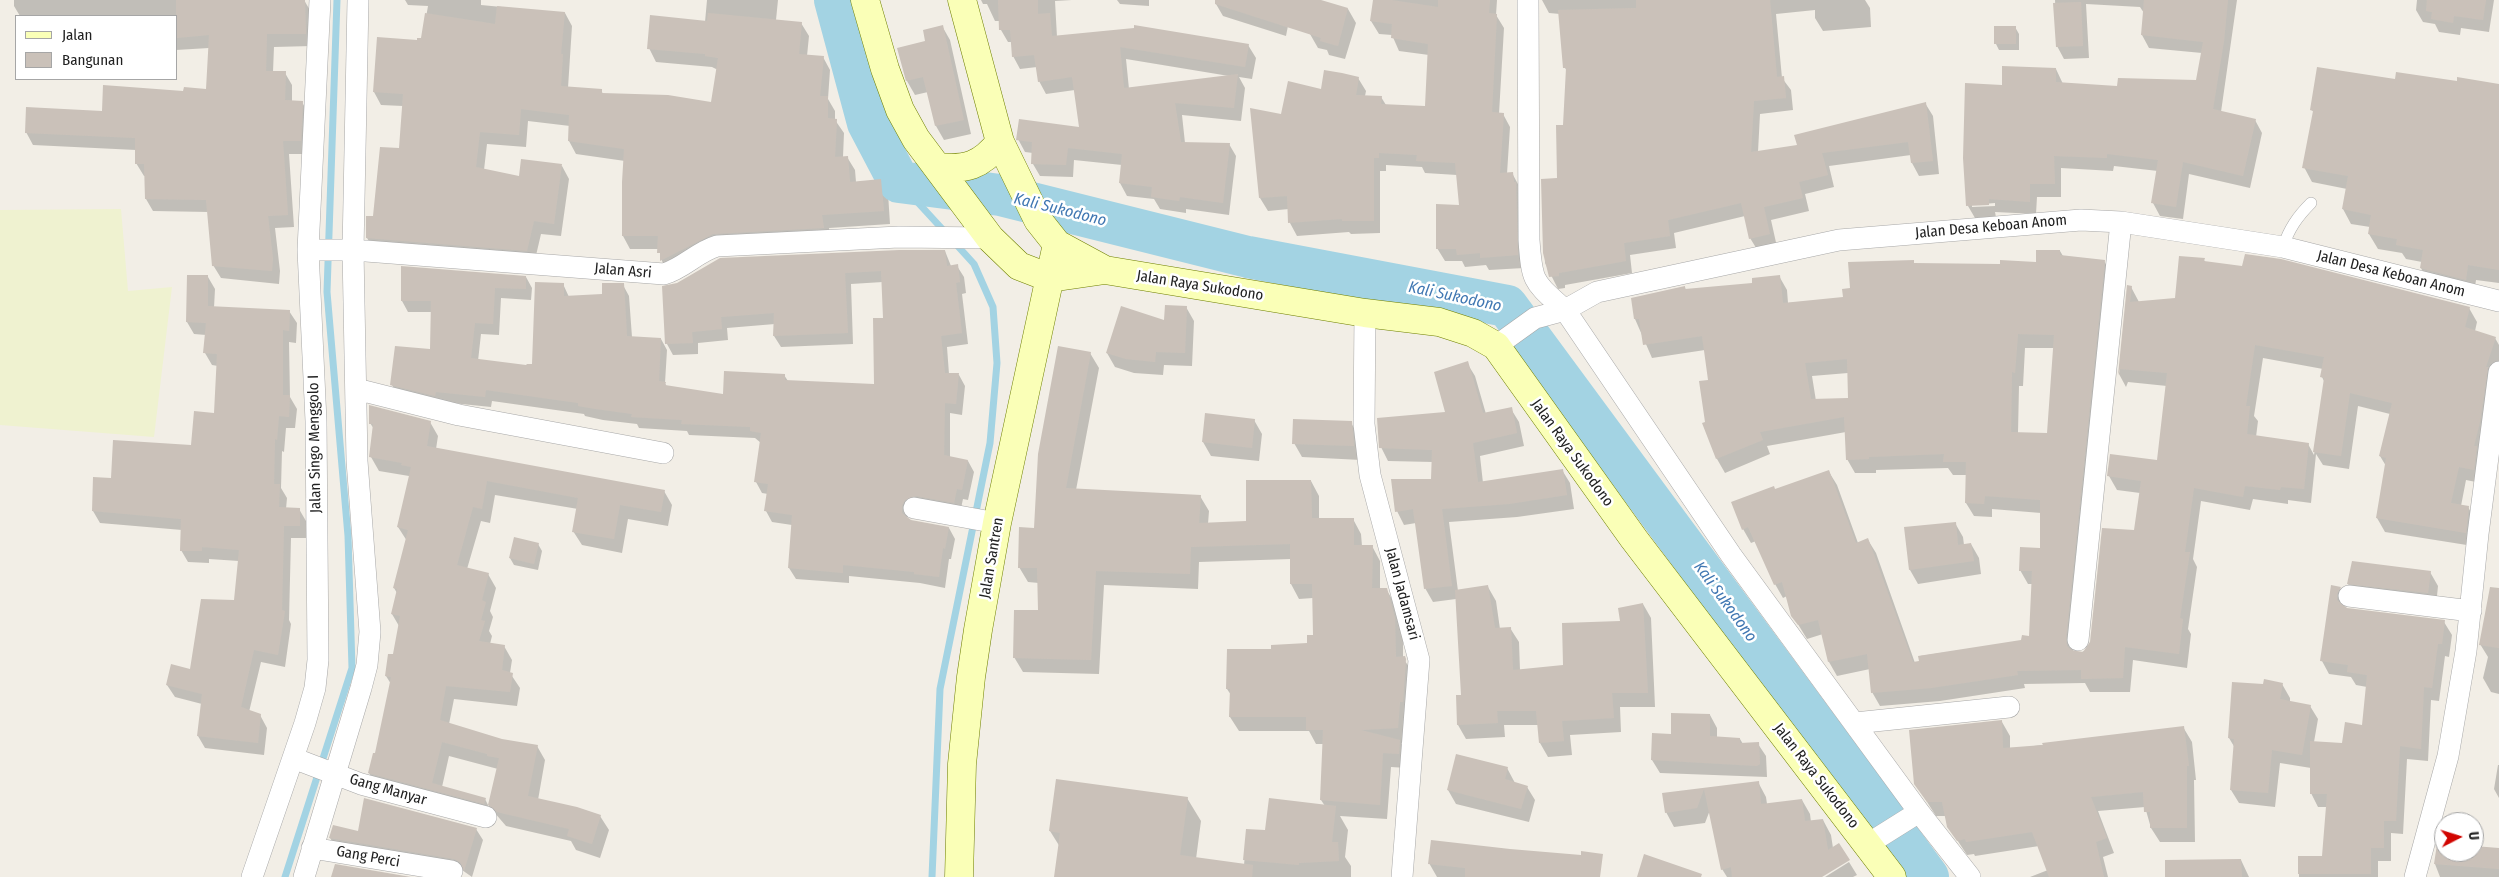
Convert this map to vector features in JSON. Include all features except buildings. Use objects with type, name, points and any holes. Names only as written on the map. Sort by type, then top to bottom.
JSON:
[{"type":"main road","name":"Jalan Raya Sukodono","points":[[865,0],[885,69],[900,110],[916,139],[943,175],[968,234],[1019,266],[1050,278],[1104,270],[1365,313],[1440,322],[1501,342],[1634,539],[1877,837],[1892,877]]},
{"type":"main road","name":"Jalan Raya Sukodono","points":[[962,0],[1003,148],[1038,220],[1057,244],[1104,270]]},
{"type":"main road","points":[[943,175],[974,165],[1003,148]]},
{"type":"main road","name":"Jalan Santren","points":[[959,877],[962,764],[983,520],[1050,278],[1057,244]]},
{"type":"street","name":"Jalan Singo Menggolo I","points":[[252,877],[297,760],[315,688],[318,660],[316,421],[311,250],[320,0]]},
{"type":"street","points":[[304,877],[331,773],[367,665],[370,632],[357,461],[356,389],[348,250],[358,0]]},
{"type":"street","points":[[1528,0],[1529,230],[1531,273],[1539,286],[1565,310],[1731,555],[1855,723],[1913,816],[1970,877]]},
{"type":"street","name":"Jalan Desa Keboan Anom","points":[[1501,342],[1535,318],[1565,310],[1597,292],[1839,240],[2081,220],[2121,222],[2283,247],[2499,301]]},
{"type":"street","points":[[2078,640],[2121,222]]},
{"type":"street","name":"Jalan Asri","points":[[311,250],[348,250],[664,274],[679,270],[704,250],[717,246],[968,234]]},
{"type":"street","name":"Jalan Jadamsari","points":[[1365,313],[1364,424],[1370,475],[1419,660],[1402,877]]},
{"type":"street","points":[[2415,877],[2448,756],[2466,651],[2499,372]]},
{"type":"street","points":[[356,389],[459,415],[663,453]]},
{"type":"street","points":[[914,508],[983,520]]},
{"type":"street","points":[[2349,596],[2471,611]]},
{"type":"street","points":[[1855,723],[2008,707]]},
{"type":"street","name":"Gang Manyar","points":[[297,760],[361,784],[486,817]]},
{"type":"street","points":[[1877,837],[1913,816]]},
{"type":"street","name":"Gang Perci","points":[[312,848],[452,872]]},
{"type":"lane","points":[[2283,247],[2289,228],[2298,215],[2311,204]]},
{"type":"green space","points":[[121,209],[128,291],[172,287],[154,437],[0,425],[0,210]]},
{"type":"waterway","points":[[285,877],[352,668],[348,536],[327,292],[337,0]]},
{"type":"waterway","name":"Kali Sukodono","points":[[835,0],[868,123],[899,182],[1000,195],[1248,257],[1507,306],[1928,877]]},
{"type":"waterway","points":[[899,182],[945,232]]},
{"type":"waterway","points":[[932,877],[940,689],[990,443],[997,363],[993,307],[974,264],[954,242]]}]
